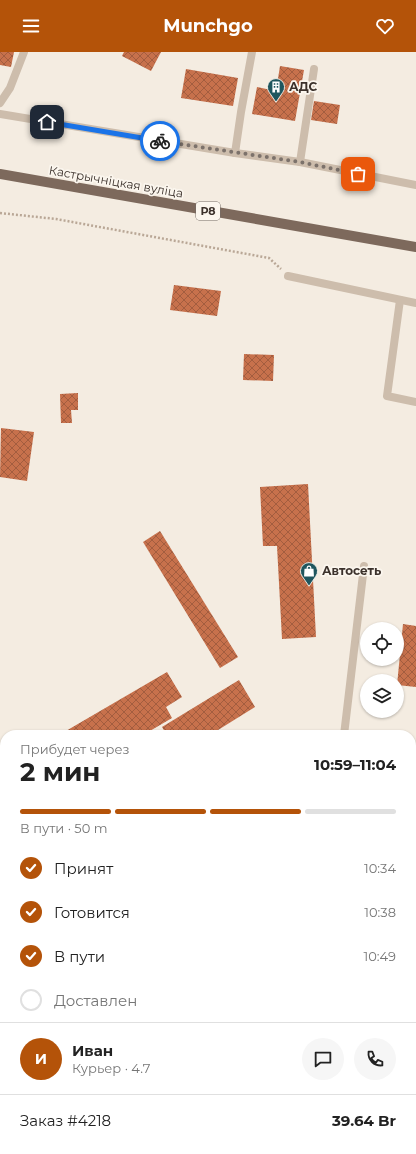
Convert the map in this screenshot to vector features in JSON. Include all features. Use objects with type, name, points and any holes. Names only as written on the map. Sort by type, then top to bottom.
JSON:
[{"type":"main road","name":"Кастрычніцкая вуліца","points":[[0,174],[416,247]]},
{"type":"lane","points":[[0,102],[10,88],[24,52]]},
{"type":"lane","points":[[235,153],[252,52]]},
{"type":"lane","points":[[300,162],[314,70]]},
{"type":"lane","points":[[0,114],[235,153],[300,162],[416,185]]},
{"type":"lane","points":[[288,276],[416,303]]},
{"type":"lane","points":[[400,300],[387,396],[416,402]]},
{"type":"lane","points":[[345,730],[364,566]]},
{"type":"path","points":[[0,213],[56,219],[269,258],[288,276]]},
{"type":"building","points":[[0,52],[14,52],[11,67],[0,65]]},
{"type":"building","points":[[124,52],[161,52],[151,71],[122,56]]},
{"type":"building","name":"АДС","points":[[280,66],[304,70],[295,121],[252,114],[257,87],[276,91]]},
{"type":"building","points":[[186,69],[238,78],[233,106],[181,98]]},
{"type":"building","points":[[314,101],[340,105],[337,124],[311,120]]},
{"type":"building","points":[[174,285],[221,291],[217,316],[170,310]]},
{"type":"building","points":[[244,354],[274,355],[273,381],[243,380]]},
{"type":"building","points":[[78,393],[78,410],[71,410],[72,423],[61,423],[60,394]]},
{"type":"building","points":[[1,428],[34,432],[27,481],[0,477]]},
{"type":"building","points":[[308,484],[316,637],[282,639],[277,546],[263,546],[260,487]]},
{"type":"building","points":[[160,531],[238,657],[220,668],[143,542]]},
{"type":"building","points":[[404,624],[416,626],[416,687],[404,686],[404,674],[398,674],[399,666],[404,666]]},
{"type":"building","points":[[167,672],[182,697],[166,707],[172,718],[152,730],[68,730]]},
{"type":"building","points":[[239,680],[255,707],[218,730],[164,730],[162,727]]},
{"type":"way so far","points":[[160,141],[300,162],[358,174]]},
{"type":"place","name":"АДС","points":[[276,102]]},
{"type":"place","name":"Автосеть","points":[[309,586]]},
{"type":"route","points":[[47,122],[160,141]]}]
